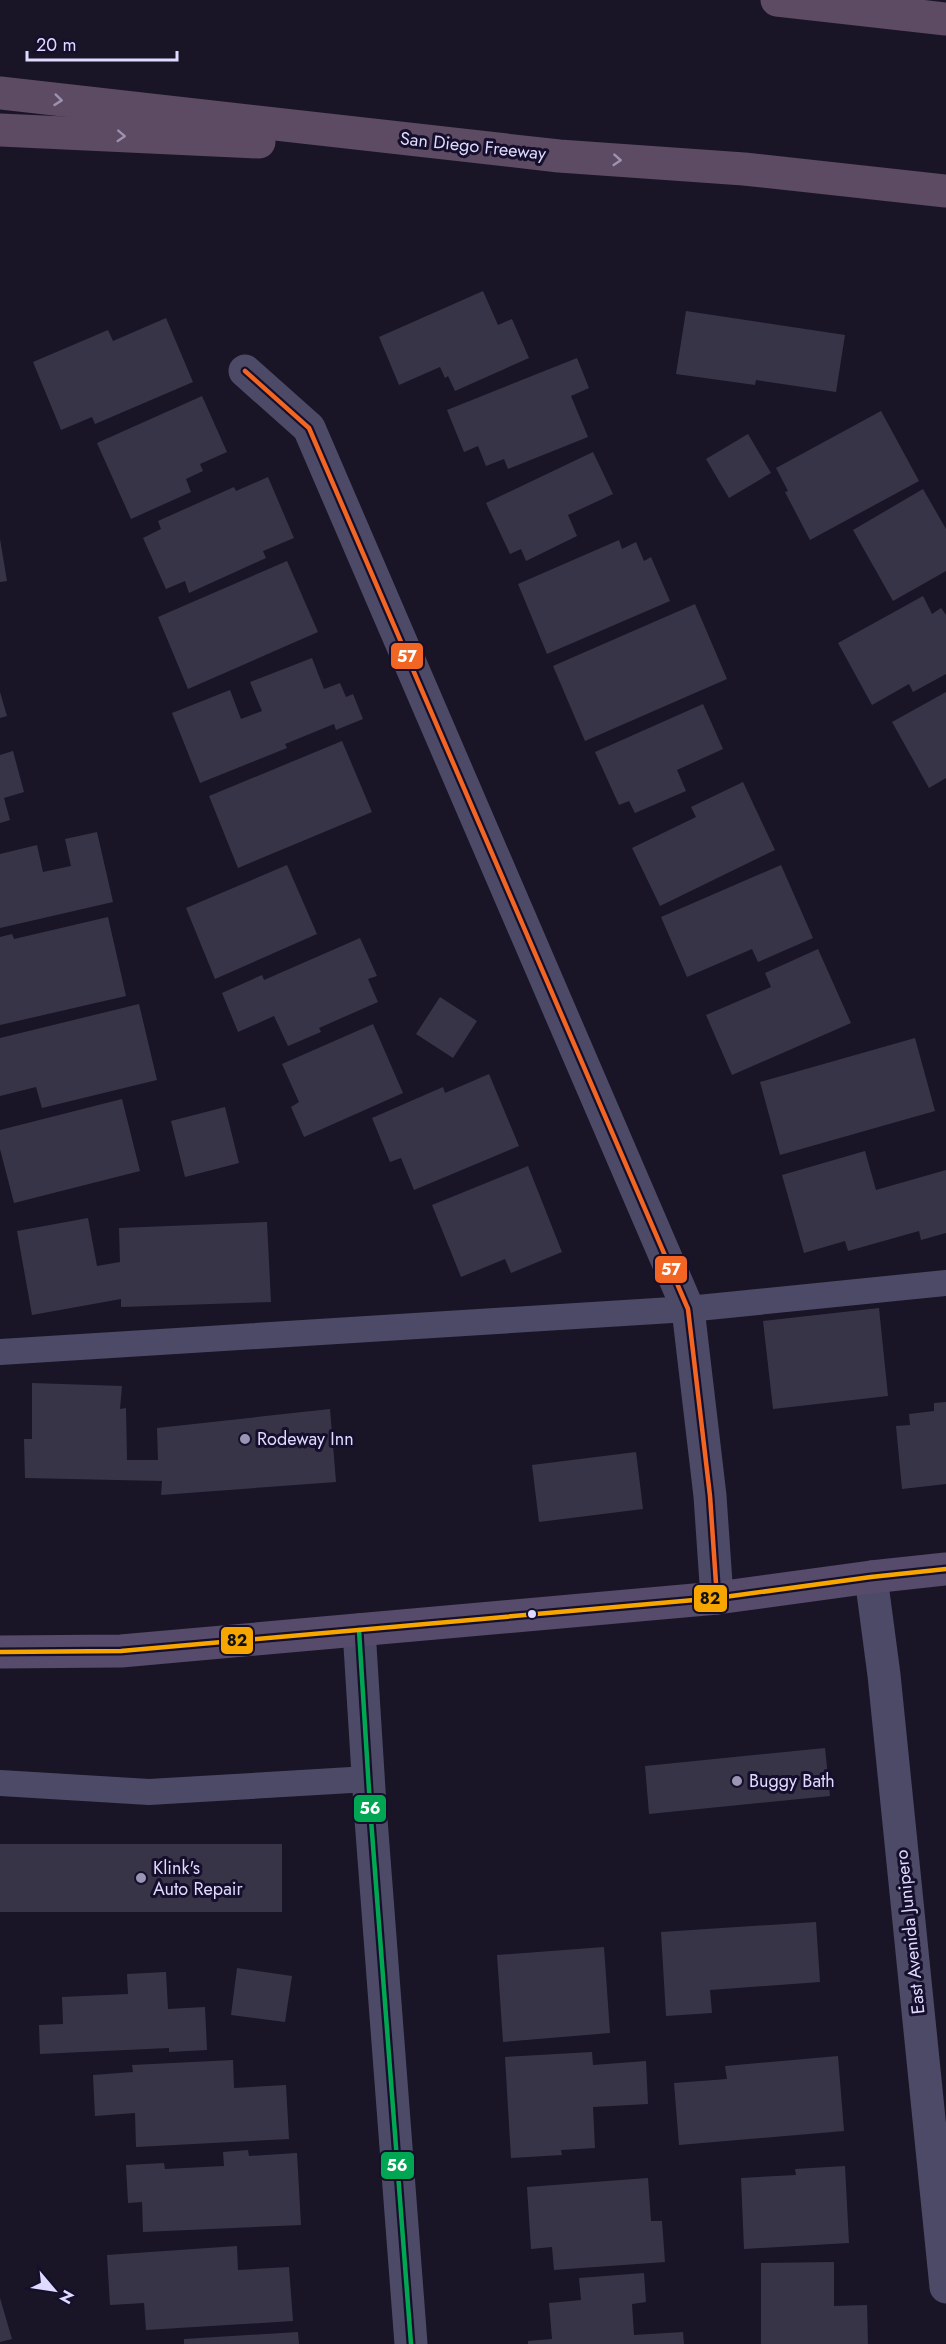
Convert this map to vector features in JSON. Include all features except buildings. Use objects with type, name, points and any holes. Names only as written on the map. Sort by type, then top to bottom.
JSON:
[{"type":"highway","points":[[777,0],[946,19]]},
{"type":"highway","points":[[831,5],[946,7]]},
{"type":"highway","name":"San Diego Freeway","points":[[0,93],[559,156],[744,169],[946,191]]},
{"type":"highway","points":[[0,130],[559,156]]},
{"type":"highway","points":[[744,169],[946,212]]},
{"type":"main road","points":[[0,1652],[121,1652],[717,1598],[946,1569]]},
{"type":"street","points":[[245,371],[309,429],[688,1309],[710,1496],[717,1598]]},
{"type":"street","name":"East Avenida Junipero","points":[[871,1577],[884,1675],[946,2288]]},
{"type":"street","points":[[359,1630],[368,1779],[411,2344]]},
{"type":"lane","points":[[0,1352],[688,1309],[946,1283]]},
{"type":"lane","points":[[0,1783],[149,1792],[368,1779]]},
{"type":"transit line","name":"57","points":[[245,371],[309,428],[688,1309],[710,1496],[717,1598]]},
{"type":"transit line","name":"82","points":[[0,1652],[121,1651],[717,1598],[946,1569]]},
{"type":"transit line","name":"56","points":[[359,1630],[370,1806],[411,2344]]},
{"type":"place","name":"Rodeway Inn","points":[[245,1439]]},
{"type":"place","name":"Buggy Bath","points":[[737,1781]]},
{"type":"place","name":"Klink's Auto Repair","points":[[141,1878]]}]
